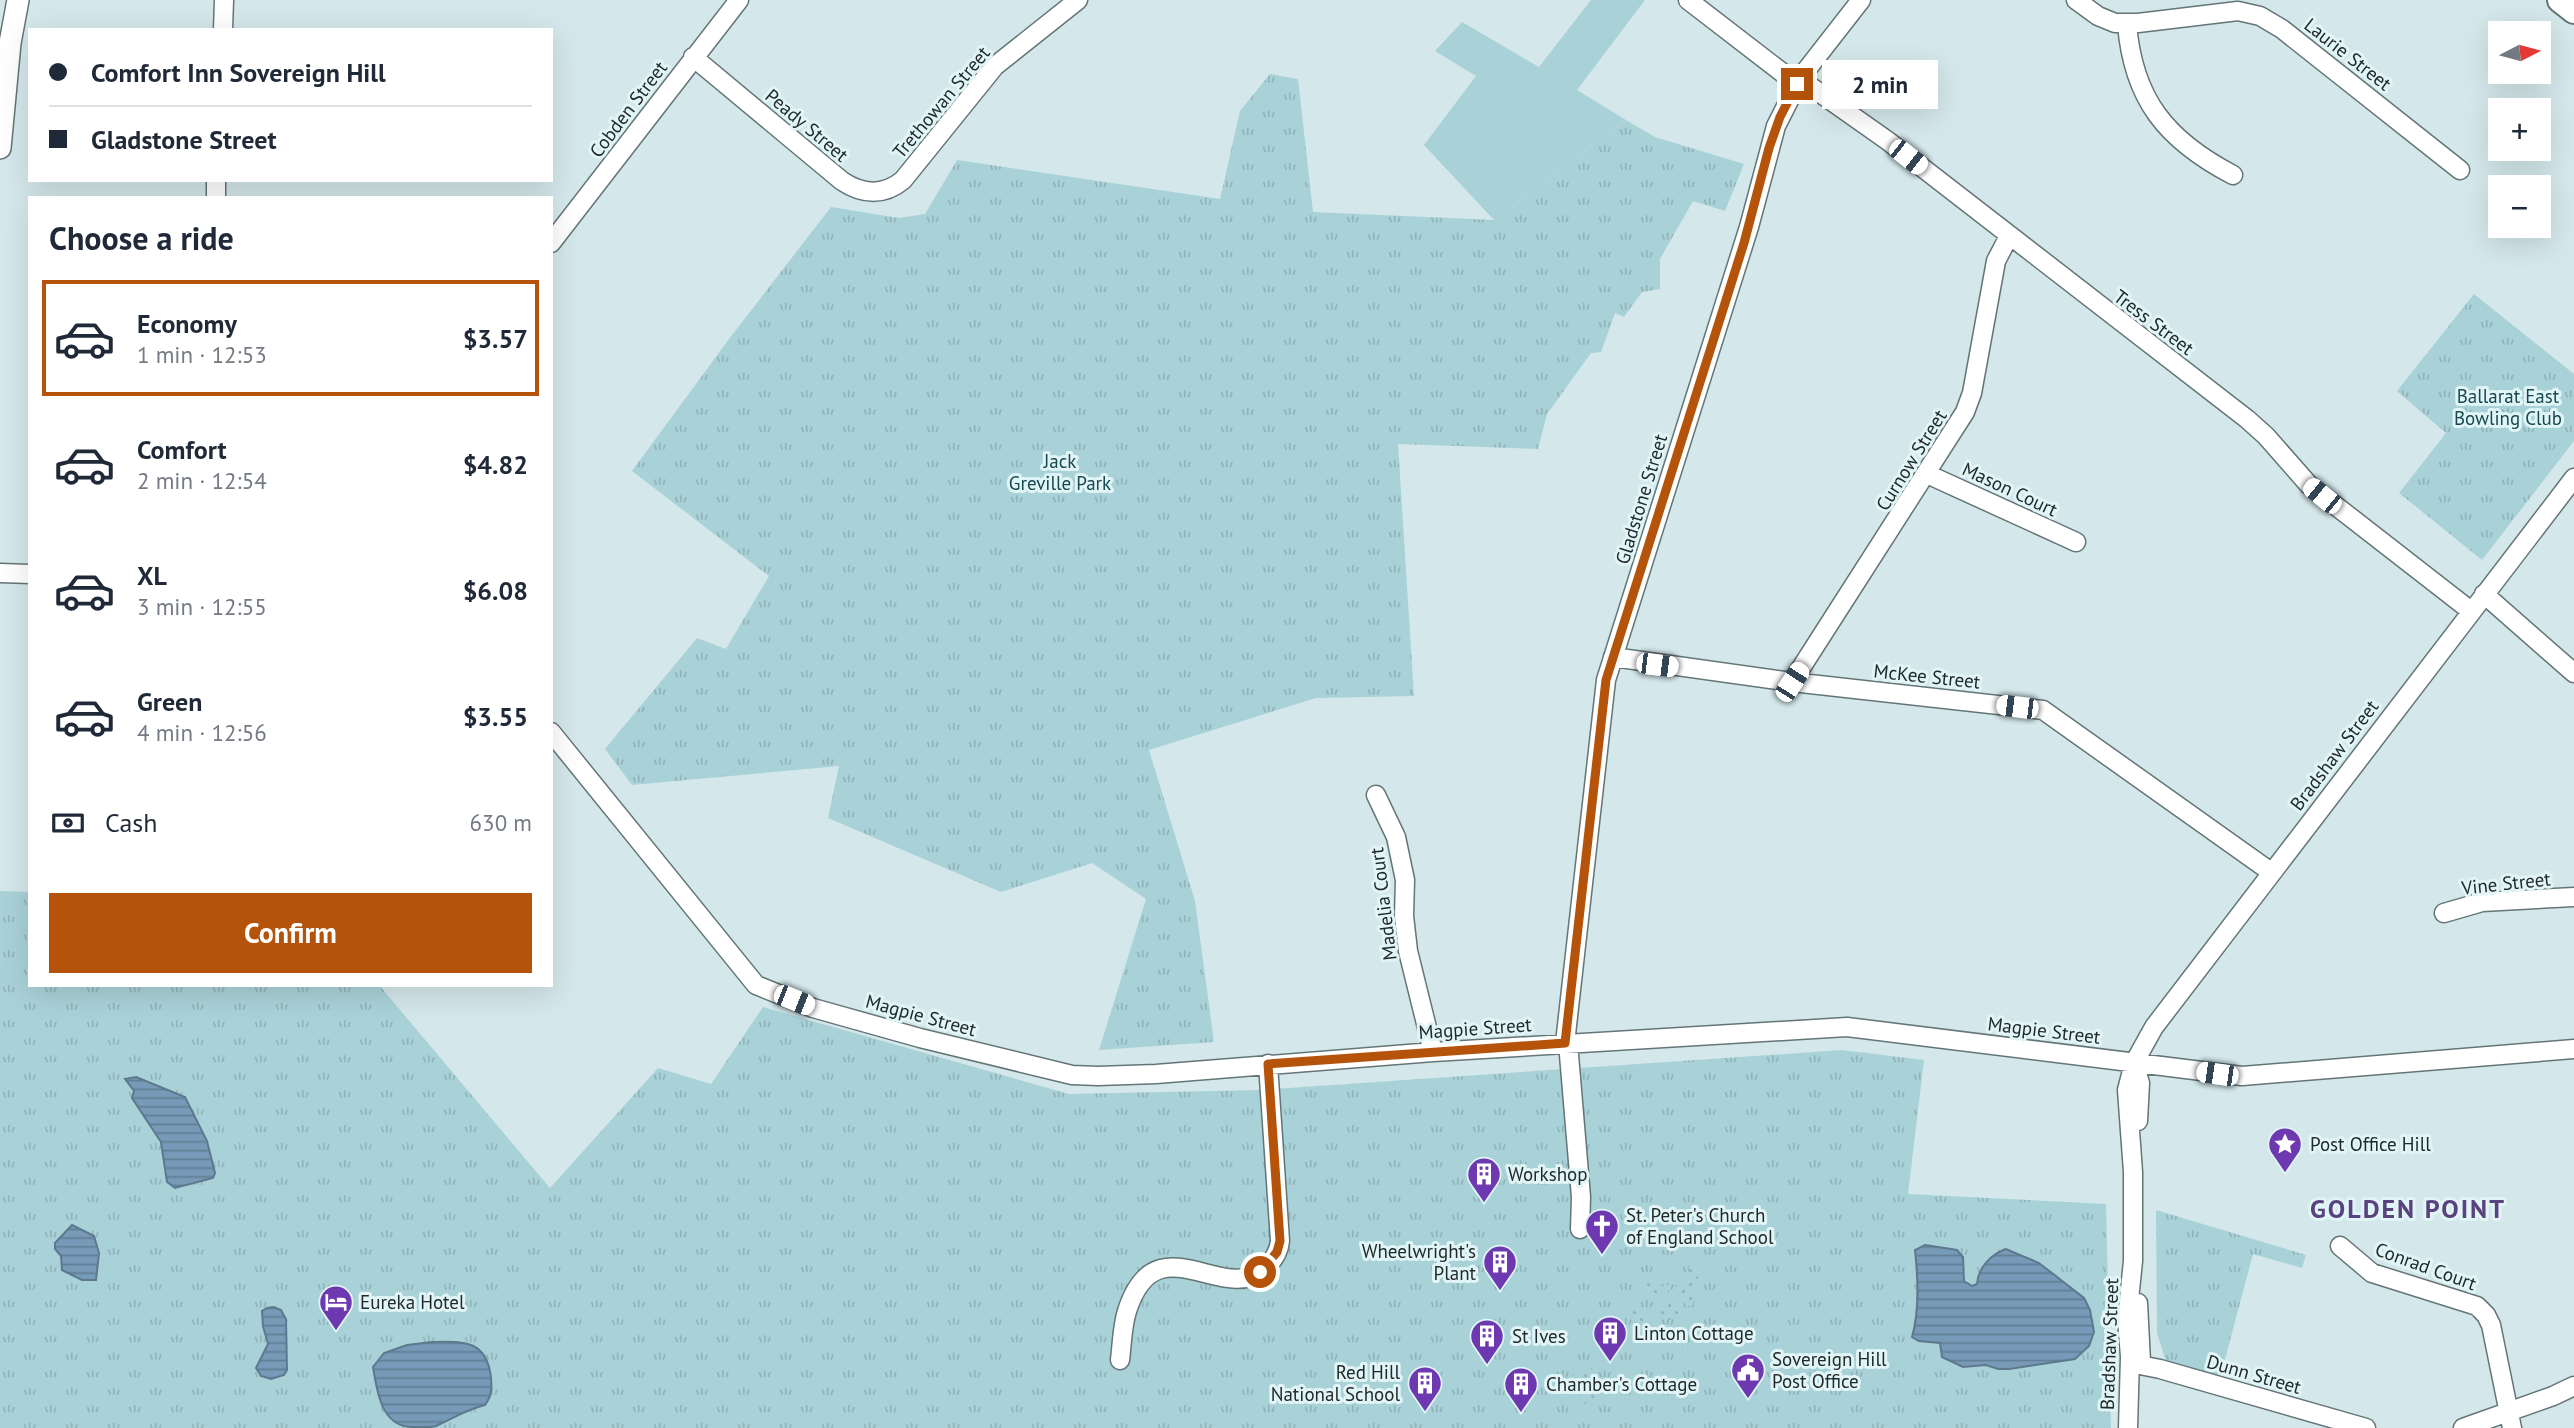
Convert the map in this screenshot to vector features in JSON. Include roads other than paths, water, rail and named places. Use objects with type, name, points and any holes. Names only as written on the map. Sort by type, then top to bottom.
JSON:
[{"type":"main road","points":[[2560,0],[2574,10]]},
{"type":"street","points":[[9,0],[10,43]]},
{"type":"street","points":[[0,148],[10,43],[18,0]]},
{"type":"street","points":[[223,28],[224,0]]},
{"type":"street","name":"Cobden Street","points":[[553,240],[739,0]]},
{"type":"street","name":"Trethowan Street","points":[[903,180],[995,66],[1078,0]]},
{"type":"street","name":"Tress Street","points":[[1688,0],[1799,81],[1865,123],[2247,419],[2266,436],[2309,485],[2471,611]]},
{"type":"street","name":"Gladstone Street","points":[[1580,1229],[1581,1198],[1566,1043],[1601,711],[1613,657],[1744,243],[1780,117],[1799,81],[1861,0]]},
{"type":"street","name":"Laurie Street","points":[[2076,0],[2109,22],[2127,24],[2232,11],[2260,16],[2282,29],[2460,170]]},
{"type":"street","points":[[2127,24],[2132,66],[2147,101],[2174,134],[2233,175]]},
{"type":"street","name":"Peady Street","points":[[693,57],[849,186],[876,192],[888,190],[903,180]]},
{"type":"street","name":"Curnow Street","points":[[1792,682],[1927,474],[1969,403],[1996,261],[2009,236]]},
{"type":"street","name":"Mason Court","points":[[1927,474],[2076,542]]},
{"type":"street","name":"Bradshaw Street","points":[[2138,1428],[2135,1364],[2127,1319],[2133,1261],[2133,1162],[2140,1089],[2134,1063],[2154,1027],[2574,478]]},
{"type":"street","points":[[0,573],[28,574]]},
{"type":"street","points":[[2484,594],[2574,673]]},
{"type":"street","name":"McKee Street","points":[[1613,657],[1792,682],[2043,710],[2271,872]]},
{"type":"street","name":"Magpie Street","points":[[553,734],[756,985],[813,1008],[866,1023],[1072,1074],[1134,1075],[1566,1043],[1847,1027],[2229,1075],[2257,1075],[2574,1049]]},
{"type":"street","name":"Madelia Court","points":[[1376,795],[1396,837],[1405,880],[1404,916],[1408,951],[1433,1052]]},
{"type":"street","name":"Vine Street","points":[[2444,913],[2482,902],[2574,897]]},
{"type":"street","points":[[1120,1360],[1127,1312],[1138,1289],[1152,1274],[1169,1267],[1182,1267],[1221,1278],[1238,1279],[1260,1272],[1277,1252],[1280,1241],[1268,1064]]},
{"type":"street","name":"Conrad Court","points":[[2340,1246],[2372,1273],[2467,1302],[2483,1311],[2491,1325],[2510,1420]]},
{"type":"street","name":"Bradshaw Street","points":[[2128,1428],[2135,1364]]},
{"type":"street","name":"Dunn Street","points":[[2135,1364],[2366,1428]]},
{"type":"street","points":[[2463,1428],[2510,1420],[2574,1386]]},
{"type":"place","name":"Post Office Hill","points":[[2285,1174]]},
{"type":"place","name":"Workshop","points":[[1484,1204]]},
{"type":"place","name":"St. Peter's Church of England School","points":[[1602,1256]]},
{"type":"place","name":"Wheelwright's Plant","points":[[1500,1292]]},
{"type":"place","name":"Eureka Hotel","points":[[336,1332]]},
{"type":"place","name":"Linton Cottage","points":[[1610,1363]]},
{"type":"place","name":"St Ives","points":[[1487,1366]]},
{"type":"place","name":"Sovereign Hill Post Office","points":[[1748,1400]]},
{"type":"place","name":"Red Hill National School","points":[[1425,1413]]},
{"type":"place","name":"Chamber's Cottage","points":[[1521,1414]]},
{"type":"district","name":"GOLDEN POINT","points":[[2408,1209]]},
{"type":"park label","name":"Ballarat East Bowling Club","points":[[2508,407]]},
{"type":"park label","name":"Jack Greville Park","points":[[1060,472]]}]
